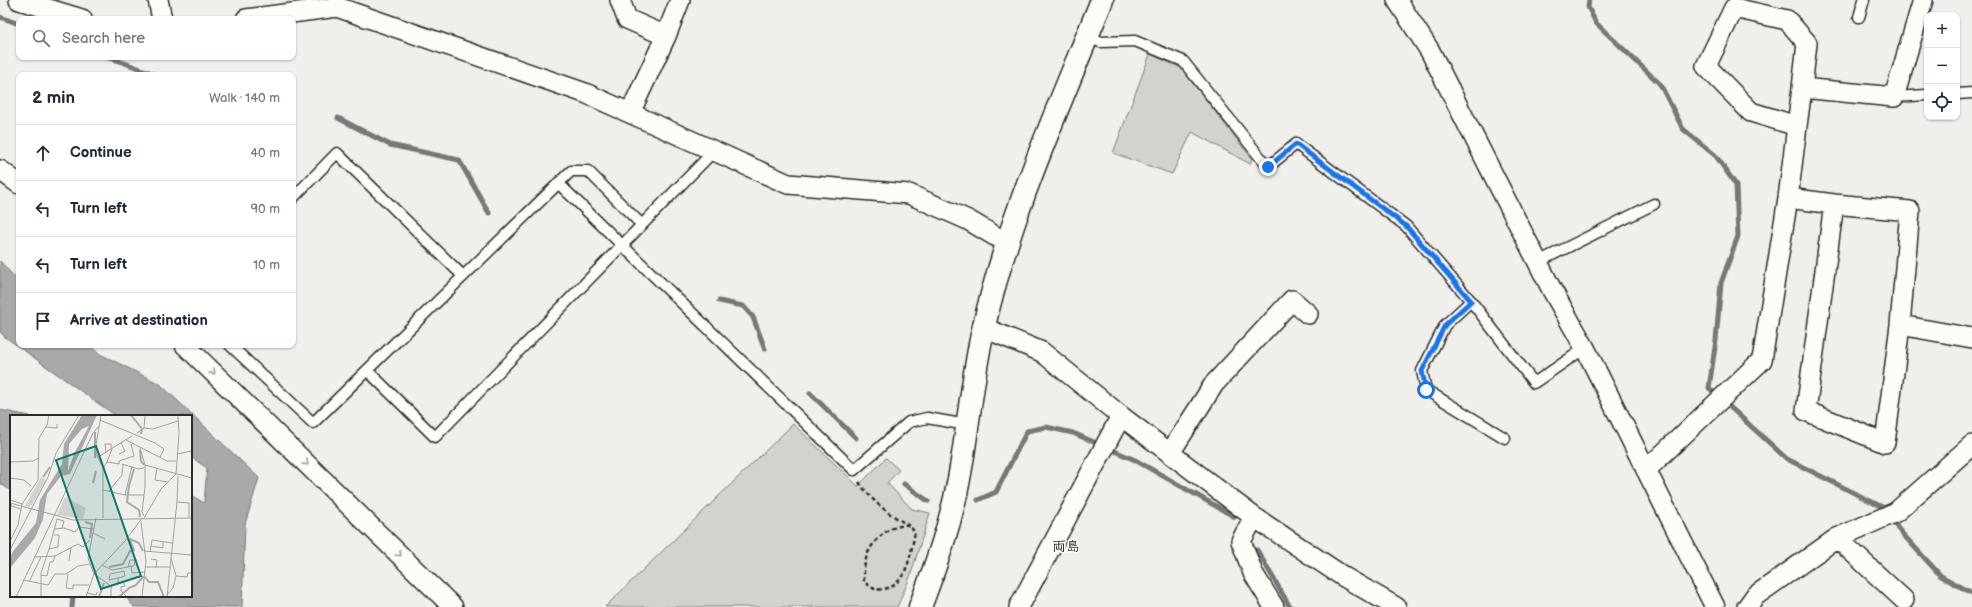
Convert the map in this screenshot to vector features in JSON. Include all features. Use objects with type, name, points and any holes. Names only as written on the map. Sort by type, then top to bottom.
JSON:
[{"type":"street","points":[[19,0],[72,16]]},
{"type":"street","points":[[158,0],[161,16]]},
{"type":"street","points":[[620,0],[627,19],[666,36]]},
{"type":"street","points":[[630,113],[666,36],[680,0]]},
{"type":"street","points":[[1397,0],[1430,52],[1538,262],[1585,348],[1715,607]]},
{"type":"street","points":[[1802,88],[1894,97],[1923,0]]},
{"type":"street","points":[[264,16],[334,4],[585,92],[788,184],[909,194],[968,220],[994,236],[1007,241]]},
{"type":"street","points":[[920,607],[947,527],[958,480],[982,331],[1007,241],[1021,199],[1087,36],[1097,4]]},
{"type":"street","points":[[1646,470],[1762,360],[1788,198],[1802,88],[1807,43],[1787,20],[1734,8],[1706,66],[1751,112],[1797,126]]},
{"type":"street","points":[[0,170],[16,182]]},
{"type":"street","points":[[1788,198],[1910,211],[1900,325],[1885,443],[1806,411],[1834,204]]},
{"type":"street","points":[[1170,453],[1214,384],[1292,300],[1308,314]]},
{"type":"street","points":[[1900,325],[1972,338]]},
{"type":"street","points":[[982,331],[994,332],[1042,352],[1121,416],[1254,517],[1344,577],[1396,607]]},
{"type":"street","points":[[188,348],[453,607]]},
{"type":"street","points":[[1019,607],[1121,416]]},
{"type":"street","points":[[1746,607],[1755,596],[1837,538],[1891,514],[1972,445]]},
{"type":"street","points":[[1254,517],[1241,541],[1253,572],[1274,607]]},
{"type":"street","points":[[1837,538],[1904,600]]},
{"type":"lane","points":[[1859,17],[1864,0]]},
{"type":"lane","points":[[1087,36],[1100,42],[1135,41],[1183,61],[1268,167],[1296,144],[1406,226],[1471,301],[1534,383],[1585,348]]},
{"type":"lane","points":[[1960,94],[1972,93]]},
{"type":"lane","points":[[1894,97],[1924,95]]},
{"type":"lane","points":[[367,370],[435,438],[714,151]]},
{"type":"lane","points":[[296,195],[337,153],[463,276]]},
{"type":"lane","points":[[233,348],[313,423],[571,171],[588,171],[642,224]]},
{"type":"lane","points":[[558,183],[854,470],[909,422],[927,418],[967,425]]},
{"type":"lane","points":[[1538,262],[1654,204]]},
{"type":"lane","points":[[1471,301],[1445,325],[1422,371],[1426,390],[1505,438]]},
{"type":"path","points":[[854,470],[859,482],[868,496],[895,517],[908,524],[915,532],[910,556],[902,579],[890,588],[876,590],[864,582],[863,564],[872,546],[888,530],[908,524]]},
{"type":"shaded area","points":[[1150,54],[1181,68],[1252,159],[1250,164],[1192,132],[1172,174],[1113,153]]},
{"type":"shaded area","points":[[0,261],[16,279],[16,345],[0,332]]},
{"type":"shaded area","points":[[20,348],[92,348],[98,353],[160,384],[259,478],[245,524],[242,607],[134,607],[126,597],[192,597],[192,496],[204,503],[207,468],[192,458],[192,415],[115,415]]},
{"type":"shaded area","points":[[0,410],[25,415],[10,415],[10,490],[0,483]]},
{"type":"shaded area","points":[[793,424],[858,486],[886,458],[899,470],[887,483],[912,509],[930,513],[910,577],[897,607],[605,607]]},
{"type":"waterway","points":[[1589,0],[1588,7],[1596,23],[1660,84],[1683,129],[1716,156],[1736,185],[1738,236],[1721,283],[1716,340],[1709,388],[1787,459],[1886,509],[1888,512]]},
{"type":"waterway","points":[[0,17],[16,23]]},
{"type":"waterway","points":[[116,60],[149,72]]},
{"type":"waterway","points":[[338,118],[390,145],[459,160],[489,213]]},
{"type":"waterway","points":[[719,301],[743,306],[753,317],[765,349]]},
{"type":"waterway","points":[[810,393],[856,438]]},
{"type":"waterway","points":[[978,500],[996,492],[1027,431],[1046,427],[1073,433],[1101,445]]},
{"type":"waterway","points":[[1108,448],[1135,460],[1235,517]]},
{"type":"waterway","points":[[904,484],[928,501]]},
{"type":"waterway","points":[[1892,518],[1898,529],[1941,576],[1972,593]]},
{"type":"waterway","points":[[1257,550],[1290,607]]},
{"type":"waterway","points":[[72,607],[73,597]]},
{"type":"district","name":"両島","points":[[1066,546]]},
{"type":"route","points":[[1268,167],[1296,144],[1406,226],[1471,301],[1445,325],[1422,371],[1426,390]]}]
